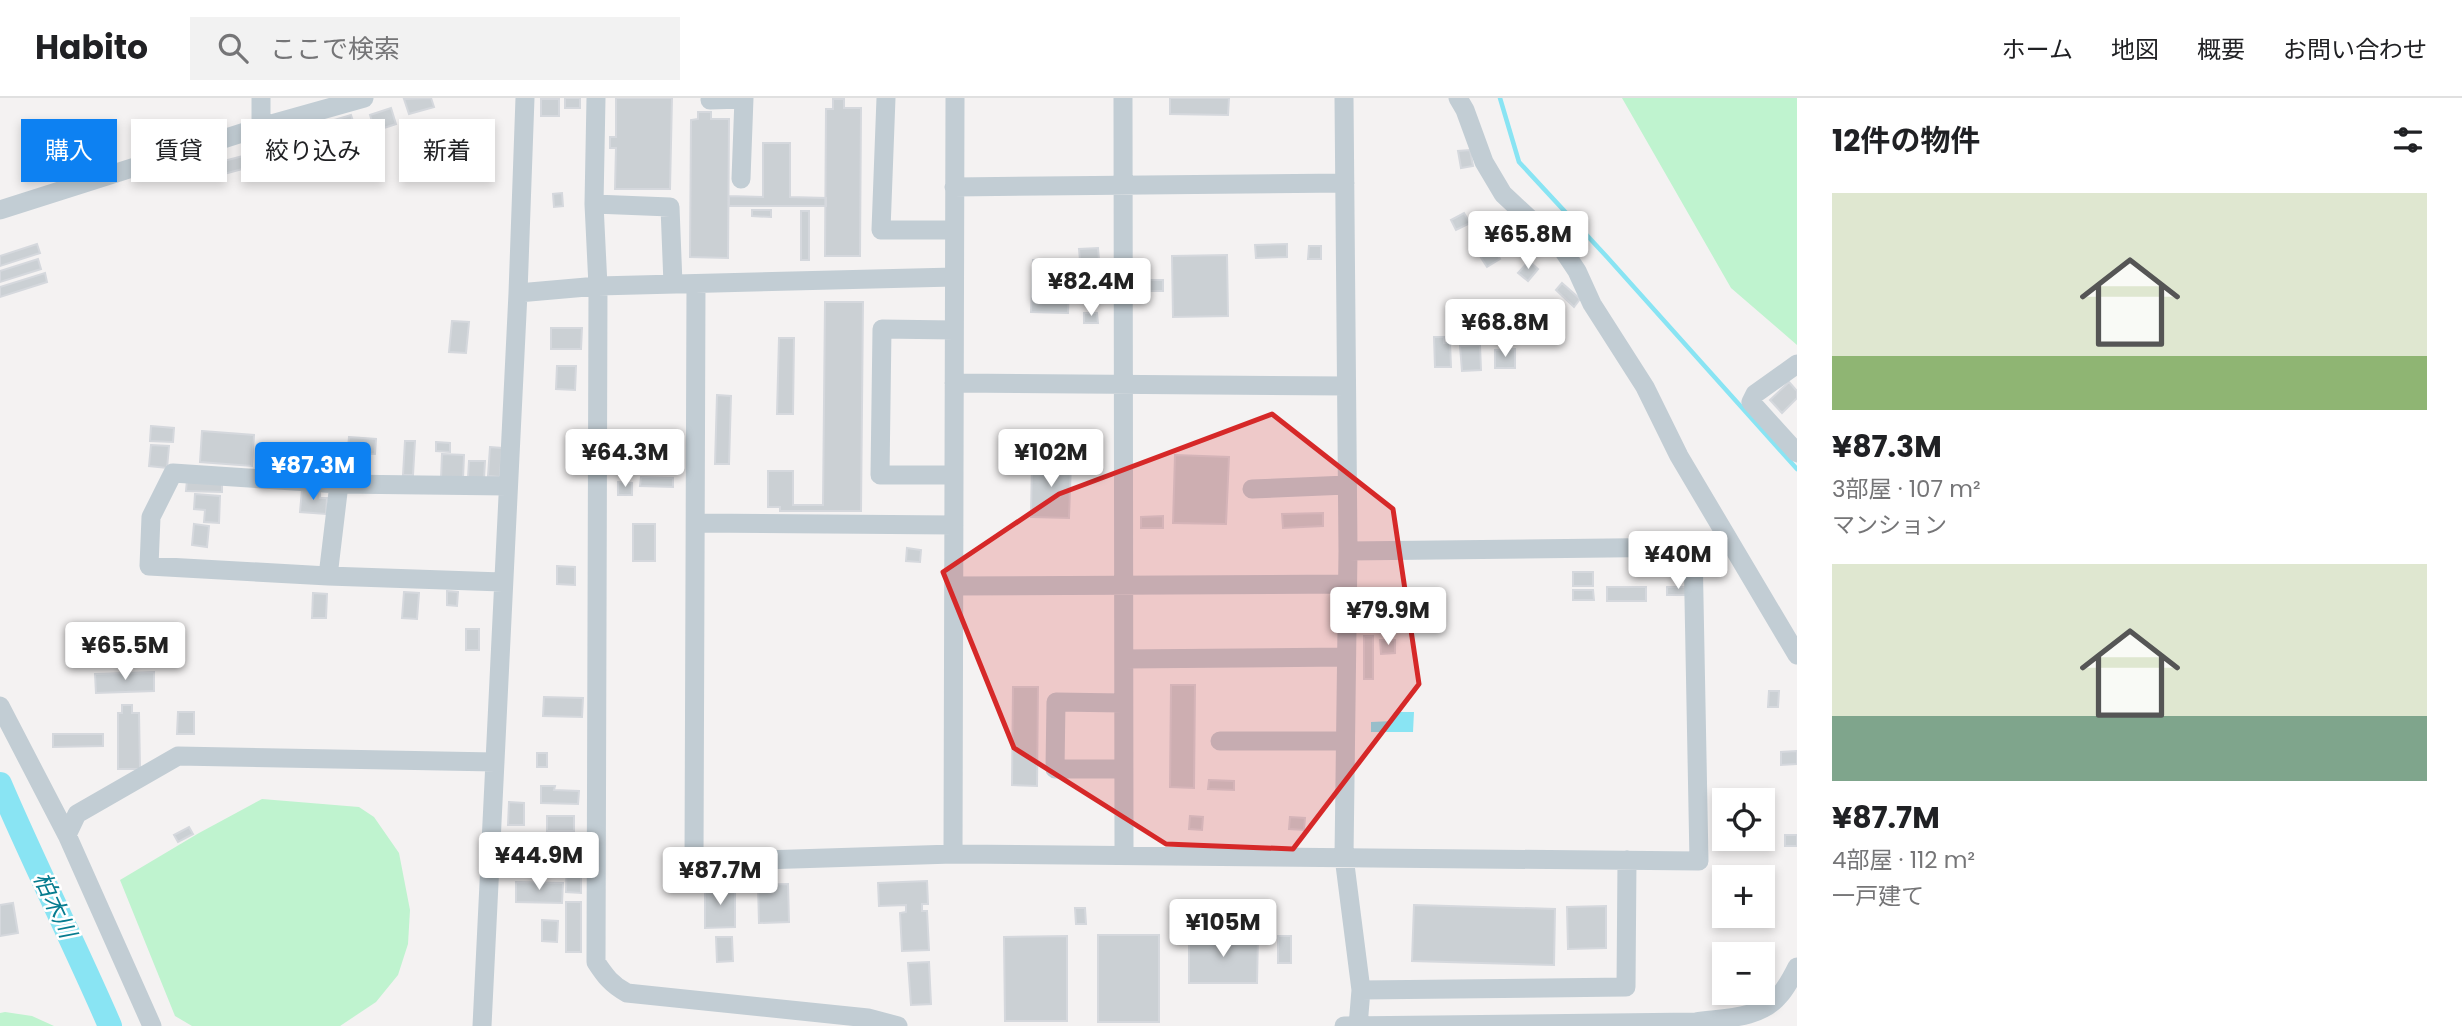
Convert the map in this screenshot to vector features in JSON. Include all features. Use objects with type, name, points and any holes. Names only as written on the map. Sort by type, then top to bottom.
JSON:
[{"type":"street","points":[[261,98],[261,119]]},
{"type":"street","points":[[482,1026],[518,293],[524,98]]},
{"type":"street","points":[[596,98],[591,287],[596,962],[615,987],[627,993],[868,1018],[898,1026]]},
{"type":"street","points":[[886,98],[881,230],[954,230]]},
{"type":"street","points":[[953,855],[955,98]]},
{"type":"street","points":[[1123,98],[1124,855]]},
{"type":"street","points":[[1345,98],[1348,551],[1344,857],[1361,990],[1353,1026],[1696,1022],[1752,1013],[1766,1007],[1778,997],[1797,967]]},
{"type":"street","points":[[1458,98],[1484,162],[1503,194],[1563,250],[1570,260],[1592,304],[1645,387],[1679,456],[1797,655]]},
{"type":"street","points":[[288,119],[356,99]]},
{"type":"street","points":[[710,100],[744,99],[741,179]]},
{"type":"street","points":[[0,210],[241,133]]},
{"type":"street","points":[[954,187],[1345,183]]},
{"type":"street","points":[[594,204],[670,207],[673,284]]},
{"type":"street","points":[[518,293],[591,287],[954,277]]},
{"type":"street","points":[[696,284],[694,862],[953,855],[1699,861],[1693,547],[1714,516]]},
{"type":"street","points":[[954,330],[882,329],[880,475],[954,475]]},
{"type":"street","points":[[1797,363],[1755,394],[1751,402],[1797,453]]},
{"type":"street","points":[[954,383],[1346,386]]},
{"type":"street","points":[[502,582],[149,566],[151,517],[173,473],[339,484],[507,486]]},
{"type":"street","points":[[328,576],[339,484]]},
{"type":"street","points":[[1252,489],[1347,485]]},
{"type":"street","points":[[696,523],[954,525]]},
{"type":"street","points":[[1348,551],[1693,547]]},
{"type":"street","points":[[954,586],[1347,584]]},
{"type":"street","points":[[1124,659],[1346,657]]},
{"type":"street","points":[[1124,703],[1056,702],[1055,769],[1124,769]]},
{"type":"street","points":[[0,706],[67,835],[152,1026]]},
{"type":"street","points":[[1220,741],[1345,741]]},
{"type":"street","points":[[67,835],[77,814],[177,755],[495,762]]},
{"type":"street","points":[[1361,990],[1626,988],[1627,860]]},
{"type":"highlighted area","points":[[1272,414],[1393,509],[1419,684],[1293,849],[1166,844],[1014,748],[943,572],[1059,494]]},
{"type":"green space","points":[[1622,98],[1797,98],[1797,345],[1731,288]]},
{"type":"green space","points":[[262,799],[359,807],[374,817],[399,853],[410,910],[408,944],[398,975],[376,1002],[340,1026],[192,1026],[175,1016],[120,880]]},
{"type":"green space","points":[[0,1013],[32,1016],[54,1026],[0,1026]]},
{"type":"water","points":[[1394,712],[1414,712],[1413,732],[1371,732],[1371,722],[1394,721]]},
{"type":"building","points":[[431,98],[434,107],[409,114],[404,99]]},
{"type":"building","points":[[565,98],[580,98],[580,108],[565,108]]},
{"type":"building","points":[[616,98],[672,98],[670,189],[615,189],[616,148],[610,148],[610,137],[616,137]]},
{"type":"building","points":[[1170,98],[1229,98],[1228,115],[1170,114]]},
{"type":"building","points":[[541,99],[559,99],[559,116],[541,116]]},
{"type":"building","points":[[833,99],[844,99],[844,108],[861,108],[860,256],[825,256],[826,109],[833,109]]},
{"type":"building","points":[[391,108],[396,124],[385,128],[385,119],[371,119],[370,115]]},
{"type":"building","points":[[698,112],[711,112],[711,119],[729,119],[728,258],[690,257],[691,120],[698,119]]},
{"type":"building","points":[[763,143],[790,143],[790,197],[826,198],[826,206],[729,206],[729,196],[763,197]]},
{"type":"building","points":[[1470,150],[1473,166],[1461,168],[1458,151]]},
{"type":"building","points":[[241,157],[241,169],[227,173],[227,160]]},
{"type":"building","points":[[562,193],[563,206],[554,207],[553,194]]},
{"type":"building","points":[[752,210],[771,210],[771,217],[752,216]]},
{"type":"building","points":[[801,211],[809,211],[809,260],[801,260]]},
{"type":"building","points":[[1464,213],[1470,223],[1456,230],[1451,220]]},
{"type":"building","points":[[37,244],[40,253],[0,266],[0,256]]},
{"type":"building","points":[[1287,244],[1287,257],[1256,258],[1255,245]]},
{"type":"building","points":[[1309,246],[1321,246],[1321,259],[1308,259]]},
{"type":"building","points":[[1098,248],[1099,260],[1080,260],[1079,249]]},
{"type":"building","points":[[1494,248],[1500,259],[1487,267],[1480,256]]},
{"type":"building","points":[[1227,255],[1228,316],[1173,317],[1172,256]]},
{"type":"building","points":[[38,259],[41,269],[0,282],[0,271]]},
{"type":"building","points":[[1033,260],[1070,261],[1068,313],[1031,312]]},
{"type":"building","points":[[1529,261],[1538,269],[1528,281],[1518,273]]},
{"type":"building","points":[[45,273],[47,282],[0,297],[0,287]]},
{"type":"building","points":[[1147,280],[1163,280],[1163,291],[1147,291]]},
{"type":"building","points":[[1562,283],[1580,299],[1574,307],[1556,290]]},
{"type":"building","points":[[825,302],[863,302],[861,511],[780,511],[780,507],[768,507],[768,471],[793,471],[793,505],[823,505]]},
{"type":"building","points":[[1084,313],[1097,313],[1098,323],[1084,323]]},
{"type":"building","points":[[452,321],[469,322],[466,353],[449,352]]},
{"type":"building","points":[[551,328],[582,328],[581,349],[551,349]]},
{"type":"building","points":[[1434,337],[1444,337],[1444,343],[1450,342],[1451,367],[1435,367]]},
{"type":"building","points":[[779,338],[794,338],[793,414],[777,414]]},
{"type":"building","points":[[1480,345],[1481,370],[1462,371],[1460,346]]},
{"type":"building","points":[[1515,349],[1515,368],[1495,368],[1495,350]]},
{"type":"building","points":[[557,366],[576,366],[575,390],[556,389]]},
{"type":"building","points":[[1789,382],[1797,391],[1797,398],[1782,413],[1770,400]]},
{"type":"building","points":[[717,395],[731,396],[729,464],[715,464]]},
{"type":"building","points":[[151,426],[174,428],[173,442],[150,441]]},
{"type":"building","points":[[202,431],[254,435],[252,466],[200,462]]},
{"type":"building","points":[[349,437],[376,439],[375,454],[352,453],[351,472],[329,471],[329,460],[336,460],[337,448],[348,448]]},
{"type":"building","points":[[405,441],[415,441],[413,475],[403,475]]},
{"type":"building","points":[[436,442],[450,443],[450,452],[436,451]]},
{"type":"building","points":[[151,445],[169,446],[167,468],[149,466]]},
{"type":"building","points":[[490,447],[502,448],[500,477],[488,476]]},
{"type":"building","points":[[442,454],[464,455],[463,479],[441,479]]},
{"type":"building","points":[[1175,455],[1229,457],[1226,524],[1173,523]]},
{"type":"building","points":[[469,461],[485,461],[484,479],[468,478]]},
{"type":"building","points":[[1032,461],[1071,462],[1069,518],[1031,517]]},
{"type":"building","points":[[641,477],[673,478],[673,487],[640,486]]},
{"type":"building","points":[[187,480],[222,481],[222,492],[186,491]]},
{"type":"building","points":[[618,482],[632,483],[632,495],[618,495]]},
{"type":"building","points":[[302,489],[320,491],[320,498],[327,498],[326,514],[300,512]]},
{"type":"building","points":[[195,494],[220,496],[219,523],[204,522],[205,510],[194,509]]},
{"type":"building","points":[[1323,513],[1323,526],[1283,528],[1282,514]]},
{"type":"building","points":[[1163,516],[1163,528],[1141,528],[1141,517]]},
{"type":"building","points":[[194,524],[209,526],[207,547],[192,545]]},
{"type":"building","points":[[633,524],[655,524],[655,561],[633,561]]},
{"type":"building","points":[[907,548],[921,550],[920,562],[906,561]]},
{"type":"building","points":[[557,566],[575,567],[575,585],[557,584]]},
{"type":"building","points":[[1573,572],[1593,572],[1593,586],[1573,586]]},
{"type":"building","points":[[1607,587],[1646,587],[1646,601],[1607,601]]},
{"type":"building","points":[[1667,587],[1688,587],[1688,595],[1667,595]]},
{"type":"building","points":[[1573,590],[1593,590],[1594,600],[1573,600]]},
{"type":"building","points":[[447,591],[458,592],[457,606],[447,605]]},
{"type":"building","points":[[404,592],[419,593],[417,619],[402,618]]},
{"type":"building","points":[[313,593],[327,594],[326,618],[312,618]]},
{"type":"building","points":[[466,629],[479,629],[479,650],[466,650]]},
{"type":"building","points":[[1364,636],[1373,636],[1373,679],[1364,679]]},
{"type":"building","points":[[1380,640],[1395,640],[1395,653],[1381,654]]},
{"type":"building","points":[[154,672],[154,691],[96,693],[95,674]]},
{"type":"building","points":[[1171,685],[1195,685],[1194,788],[1170,787]]},
{"type":"building","points":[[1013,687],[1038,687],[1037,786],[1012,785]]},
{"type":"building","points":[[1769,691],[1779,691],[1778,707],[1768,707]]},
{"type":"building","points":[[544,697],[583,698],[582,717],[543,716]]},
{"type":"building","points":[[122,705],[132,705],[132,713],[139,713],[140,769],[118,769],[118,713],[122,713]]},
{"type":"building","points":[[178,712],[194,712],[194,734],[177,734]]},
{"type":"building","points":[[53,734],[103,734],[103,746],[53,747]]},
{"type":"building","points":[[1797,751],[1797,764],[1781,765],[1781,752]]},
{"type":"building","points":[[537,753],[547,753],[547,767],[537,767]]},
{"type":"building","points":[[1209,780],[1234,781],[1234,790],[1208,789]]},
{"type":"building","points":[[541,786],[555,786],[554,790],[579,791],[578,804],[541,803]]},
{"type":"building","points":[[509,802],[524,803],[524,825],[508,825]]},
{"type":"building","points":[[547,816],[574,816],[574,831],[547,831]]},
{"type":"building","points":[[1190,816],[1203,817],[1202,830],[1189,829]]},
{"type":"building","points":[[1290,817],[1305,818],[1304,830],[1289,829]]},
{"type":"building","points":[[189,827],[193,834],[178,842],[174,835]]},
{"type":"building","points":[[1785,835],[1797,835],[1797,846],[1785,846]]},
{"type":"building","points":[[567,852],[581,852],[581,893],[566,892]]},
{"type":"building","points":[[927,881],[928,904],[922,904],[922,911],[927,911],[929,950],[902,951],[900,913],[906,912],[906,905],[879,906],[878,883]]},
{"type":"building","points":[[516,882],[563,883],[562,903],[516,902]]},
{"type":"building","points":[[788,884],[789,922],[759,923],[758,885]]},
{"type":"building","points":[[705,887],[735,887],[735,927],[705,928]]},
{"type":"building","points":[[566,902],[581,902],[581,952],[566,952]]},
{"type":"building","points":[[13,903],[18,933],[0,936],[0,905]]},
{"type":"building","points":[[1414,905],[1555,909],[1554,965],[1412,961]]},
{"type":"building","points":[[1606,906],[1606,948],[1568,949],[1567,907]]},
{"type":"building","points":[[1075,908],[1085,908],[1086,924],[1076,924]]},
{"type":"building","points":[[542,920],[558,921],[557,942],[542,941]]},
{"type":"building","points":[[1098,935],[1159,935],[1159,1022],[1098,1022]]},
{"type":"building","points":[[1189,935],[1258,935],[1257,983],[1189,983]]},
{"type":"building","points":[[1067,936],[1067,1021],[1005,1021],[1004,937]]},
{"type":"building","points":[[1278,936],[1291,936],[1291,963],[1278,963]]},
{"type":"building","points":[[716,937],[732,937],[733,961],[717,962]]},
{"type":"building","points":[[929,962],[931,1004],[911,1005],[908,963]]},
{"type":"waterway","points":[[1500,98],[1519,162],[1797,469]]},
{"type":"waterway","name":"柏木川","points":[[0,784],[110,1026]]}]
